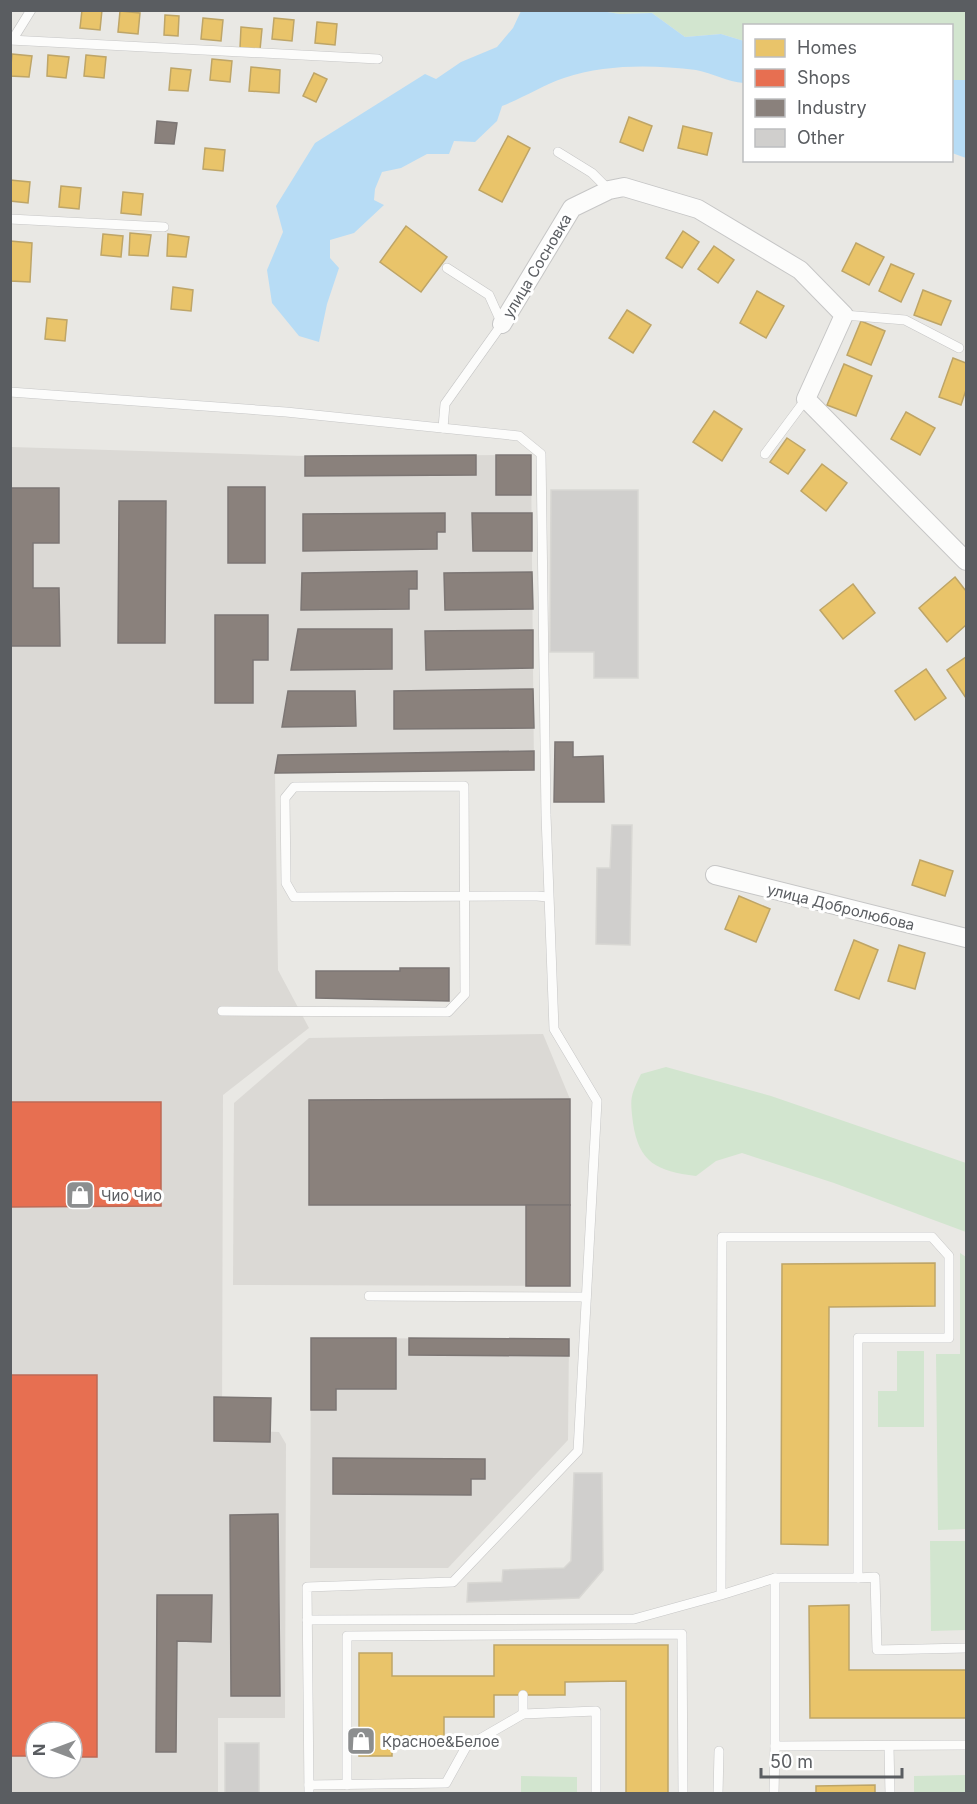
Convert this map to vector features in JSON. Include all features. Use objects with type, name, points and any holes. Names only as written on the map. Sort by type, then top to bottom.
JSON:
[{"type":"street","name":"улица Сосновка","points":[[502,324],[572,208],[609,190],[624,187],[698,209],[800,270],[844,315]]},
{"type":"street","points":[[844,315],[806,399],[966,561]]},
{"type":"street","name":"улица Добролюбова","points":[[715,875],[966,938]]},
{"type":"lane","points":[[31,10],[12,40],[378,59]]},
{"type":"lane","points":[[558,152],[592,173],[609,190]]},
{"type":"lane","points":[[10,219],[164,228]]},
{"type":"lane","points":[[443,428],[445,404],[502,324],[489,295],[447,268]]},
{"type":"lane","points":[[844,315],[905,320],[959,348]]},
{"type":"lane","points":[[10,392],[285,412],[519,436],[541,454],[548,897],[554,1029],[597,1101],[578,1451],[453,1582],[307,1587],[309,1789],[347,1785],[424,1789],[446,1783],[466,1747],[523,1714],[596,1711],[596,1794]]},
{"type":"lane","points":[[765,454],[806,399]]},
{"type":"lane","points":[[222,1011],[448,1012],[465,994],[465,896],[464,786],[294,787],[285,798],[286,883],[294,897],[465,896],[548,897]]},
{"type":"lane","points":[[721,1595],[722,1237],[932,1237],[949,1256],[949,1338],[858,1338],[858,1578]]},
{"type":"lane","points":[[369,1296],[586,1297]]},
{"type":"lane","points":[[307,1620],[634,1619],[775,1578],[875,1577],[877,1650],[966,1648]]},
{"type":"lane","points":[[774,1794],[775,1578]]},
{"type":"lane","points":[[347,1785],[347,1636],[523,1640],[682,1634],[682,1794]]},
{"type":"lane","points":[[523,1695],[523,1714]]},
{"type":"lane","points":[[775,1746],[966,1745]]},
{"type":"lane","points":[[889,1746],[890,1794]]},
{"type":"lane","points":[[718,1794],[719,1750]]},
{"type":"shaded area","points":[[11,447],[305,456],[531,455],[534,770],[275,774],[278,970],[309,1028],[223,1095],[222,1430],[279,1432],[286,1444],[285,1718],[218,1718],[218,1793],[11,1794]]},
{"type":"shaded area","points":[[543,1034],[570,1099],[570,1286],[233,1285],[234,1103],[309,1038]]},
{"type":"shaded area","points":[[311,1338],[569,1339],[568,1440],[448,1568],[310,1568]]},
{"type":"green space","points":[[601,11],[966,11],[966,80],[953,80],[953,24],[743,24],[743,41],[721,34],[685,37],[652,13],[620,14]]},
{"type":"green space","points":[[666,1067],[771,1096],[966,1163],[966,1232],[834,1183],[742,1153],[716,1161],[696,1176],[661,1168],[645,1156],[640,1147],[633,1123],[631,1103],[641,1074]]},
{"type":"green space","points":[[960,1253],[966,1257],[966,1529],[938,1530],[936,1354],[960,1354]]},
{"type":"green space","points":[[897,1351],[924,1351],[924,1427],[878,1427],[878,1391],[897,1391]]},
{"type":"green space","points":[[930,1541],[966,1541],[966,1630],[931,1631]]},
{"type":"green space","points":[[966,1775],[966,1793],[914,1793],[914,1776]]},
{"type":"green space","points":[[521,1776],[577,1777],[577,1793],[521,1793]]},
{"type":"water","points":[[521,11],[652,13],[685,37],[721,34],[743,41],[743,83],[696,70],[663,67],[613,68],[580,73],[556,81],[502,106],[497,121],[475,142],[454,141],[449,154],[427,154],[401,168],[382,172],[375,189],[374,200],[384,205],[354,233],[330,240],[330,258],[339,268],[327,304],[319,342],[299,336],[272,303],[267,270],[283,232],[276,206],[315,143],[425,74],[436,79],[461,62],[497,47],[513,28]]},
{"type":"water","points":[[953,80],[966,80],[966,158],[953,153]]},
{"type":"building: Homes","points":[[82,10],[102,10],[100,30],[80,28]]},
{"type":"building: Homes","points":[[120,11],[140,13],[138,34],[118,32]]},
{"type":"building: Homes","points":[[165,15],[179,16],[178,36],[164,35]]},
{"type":"building: Homes","points":[[203,18],[223,20],[221,41],[201,39]]},
{"type":"building: Homes","points":[[274,18],[294,20],[292,41],[272,39]]},
{"type":"building: Homes","points":[[317,22],[337,24],[335,45],[315,43]]},
{"type":"building: Homes","points":[[241,27],[262,29],[260,50],[240,48]]},
{"type":"building: Homes","points":[[12,54],[32,56],[29,77],[10,76]]},
{"type":"building: Homes","points":[[48,55],[69,57],[66,78],[47,76]]},
{"type":"building: Homes","points":[[86,55],[106,57],[104,78],[84,76]]},
{"type":"building: Homes","points":[[212,59],[232,61],[230,82],[210,80]]},
{"type":"building: Homes","points":[[251,67],[280,70],[279,93],[249,91]]},
{"type":"building: Homes","points":[[171,68],[191,70],[188,91],[169,90]]},
{"type":"building: Homes","points":[[314,73],[327,79],[316,102],[303,96]]},
{"type":"building: Homes","points":[[629,117],[652,126],[643,151],[620,142]]},
{"type":"building: Homes","points":[[683,126],[712,133],[707,155],[678,148]]},
{"type":"building: Homes","points":[[508,136],[530,148],[502,202],[479,190]]},
{"type":"building: Homes","points":[[205,148],[225,150],[223,171],[203,169]]},
{"type":"building: Homes","points":[[10,180],[30,182],[28,203],[10,201]]},
{"type":"building: Homes","points":[[61,186],[81,188],[79,209],[59,207]]},
{"type":"building: Homes","points":[[123,192],[143,194],[141,215],[121,213]]},
{"type":"building: Homes","points":[[406,226],[447,257],[421,292],[380,262]]},
{"type":"building: Homes","points":[[683,231],[699,242],[682,268],[666,258]]},
{"type":"building: Homes","points":[[130,233],[151,235],[148,256],[129,255]]},
{"type":"building: Homes","points":[[103,234],[123,236],[121,257],[101,255]]},
{"type":"building: Homes","points":[[168,234],[189,237],[186,257],[167,256]]},
{"type":"building: Homes","points":[[10,241],[32,243],[30,282],[10,281]]},
{"type":"building: Homes","points":[[856,243],[884,257],[869,285],[842,271]]},
{"type":"building: Homes","points":[[714,246],[734,260],[718,283],[698,269]]},
{"type":"building: Homes","points":[[891,264],[914,274],[901,302],[879,291]]},
{"type":"building: Homes","points":[[173,287],[193,290],[191,311],[171,309]]},
{"type":"building: Homes","points":[[923,290],[951,301],[941,325],[914,315]]},
{"type":"building: Homes","points":[[757,291],[784,306],[766,338],[740,323]]},
{"type":"building: Homes","points":[[627,310],[651,325],[633,353],[609,338]]},
{"type":"building: Homes","points":[[47,318],[67,320],[65,341],[45,339]]},
{"type":"building: Homes","points":[[861,321],[885,331],[871,365],[847,355]]},
{"type":"building: Homes","points":[[953,358],[966,363],[966,390],[961,405],[939,397]]},
{"type":"building: Homes","points":[[844,364],[872,376],[856,416],[827,405]]},
{"type":"building: Homes","points":[[714,411],[742,429],[722,461],[693,442]]},
{"type":"building: Homes","points":[[906,412],[935,428],[920,455],[891,439]]},
{"type":"building: Homes","points":[[787,438],[805,450],[788,474],[770,462]]},
{"type":"building: Homes","points":[[822,464],[847,483],[826,511],[801,491]]},
{"type":"building: Homes","points":[[955,577],[966,591],[966,625],[947,642],[919,608]]},
{"type":"building: Homes","points":[[853,584],[875,613],[843,639],[820,610]]},
{"type":"building: Homes","points":[[966,657],[966,698],[947,670]]},
{"type":"building: Homes","points":[[926,669],[946,698],[915,720],[895,691]]},
{"type":"building: Homes","points":[[920,860],[953,871],[945,896],[912,885]]},
{"type":"building: Homes","points":[[739,896],[770,909],[756,942],[725,929]]},
{"type":"building: Homes","points":[[854,940],[878,950],[859,999],[835,990]]},
{"type":"building: Homes","points":[[899,945],[925,953],[915,989],[888,981]]},
{"type":"building: Homes","points":[[935,1263],[935,1306],[829,1307],[828,1545],[781,1544],[782,1264]]},
{"type":"building: Homes","points":[[849,1605],[849,1670],[966,1670],[966,1718],[810,1718],[809,1606]]},
{"type":"building: Homes","points":[[494,1645],[668,1645],[668,1794],[626,1794],[626,1681],[565,1682],[565,1695],[494,1695],[494,1717],[444,1717],[444,1736],[392,1736],[392,1756],[359,1756],[359,1653],[392,1653],[392,1676],[494,1676]]},
{"type":"building: Homes","points":[[875,1785],[875,1794],[816,1794],[816,1786]]},
{"type":"building: Shops","points":[[10,1102],[161,1102],[161,1206],[10,1207]]},
{"type":"building: Shops","points":[[10,1375],[97,1375],[97,1757],[84,1757],[84,1720],[24,1720],[24,1756],[10,1756]]},
{"type":"building: Industry","points":[[157,121],[177,123],[174,144],[155,143]]},
{"type":"building: Industry","points":[[476,455],[476,475],[305,476],[305,456]]},
{"type":"building: Industry","points":[[496,455],[531,455],[531,495],[496,495]]},
{"type":"building: Industry","points":[[228,487],[265,487],[265,563],[228,563]]},
{"type":"building: Industry","points":[[10,488],[59,488],[59,543],[33,543],[33,588],[59,588],[60,646],[10,646]]},
{"type":"building: Industry","points":[[119,501],[166,501],[165,643],[118,643]]},
{"type":"building: Industry","points":[[445,513],[445,532],[437,532],[437,549],[303,551],[303,514]]},
{"type":"building: Industry","points":[[472,513],[532,513],[532,551],[473,551]]},
{"type":"building: Industry","points":[[417,571],[417,589],[409,589],[409,609],[301,610],[302,573]]},
{"type":"building: Industry","points":[[532,572],[533,609],[445,610],[444,573]]},
{"type":"building: Industry","points":[[215,615],[268,615],[268,660],[253,660],[253,703],[215,703]]},
{"type":"building: Industry","points":[[298,629],[392,629],[392,669],[291,670]]},
{"type":"building: Industry","points":[[533,630],[533,668],[426,670],[425,631]]},
{"type":"building: Industry","points":[[533,689],[534,728],[394,729],[394,691]]},
{"type":"building: Industry","points":[[288,691],[355,691],[356,726],[282,727]]},
{"type":"building: Industry","points":[[555,742],[573,742],[573,757],[603,756],[604,802],[554,802]]},
{"type":"building: Industry","points":[[534,751],[534,770],[275,773],[278,755]]},
{"type":"building: Industry","points":[[400,968],[449,968],[449,1001],[316,998],[316,971],[400,971]]},
{"type":"building: Industry","points":[[570,1099],[570,1205],[309,1205],[309,1100]]},
{"type":"building: Industry","points":[[526,1205],[570,1205],[570,1286],[526,1286]]},
{"type":"building: Industry","points":[[311,1338],[396,1338],[396,1389],[336,1389],[336,1410],[311,1410]]},
{"type":"building: Industry","points":[[409,1338],[569,1339],[569,1356],[409,1355]]},
{"type":"building: Industry","points":[[214,1397],[271,1398],[270,1442],[214,1441]]},
{"type":"building: Industry","points":[[333,1458],[485,1459],[485,1479],[471,1479],[471,1495],[333,1494]]},
{"type":"building: Industry","points":[[278,1514],[280,1696],[231,1696],[230,1515]]},
{"type":"building: Industry","points":[[157,1595],[212,1595],[211,1642],[177,1641],[176,1752],[156,1752]]},
{"type":"building: Other","points":[[551,490],[638,490],[638,678],[594,678],[594,652],[550,652]]},
{"type":"building: Other","points":[[612,825],[632,825],[630,945],[596,944],[597,868],[610,868]]},
{"type":"building: Other","points":[[574,1473],[602,1473],[603,1570],[579,1598],[467,1602],[468,1583],[502,1582],[503,1570],[564,1568],[571,1561]]},
{"type":"building: Other","points":[[225,1743],[259,1743],[259,1794],[225,1794]]},
{"type":"place","name":"Чио Чио","points":[[80,1195]]},
{"type":"place","name":"Красное&Белое","points":[[361,1741]]}]
